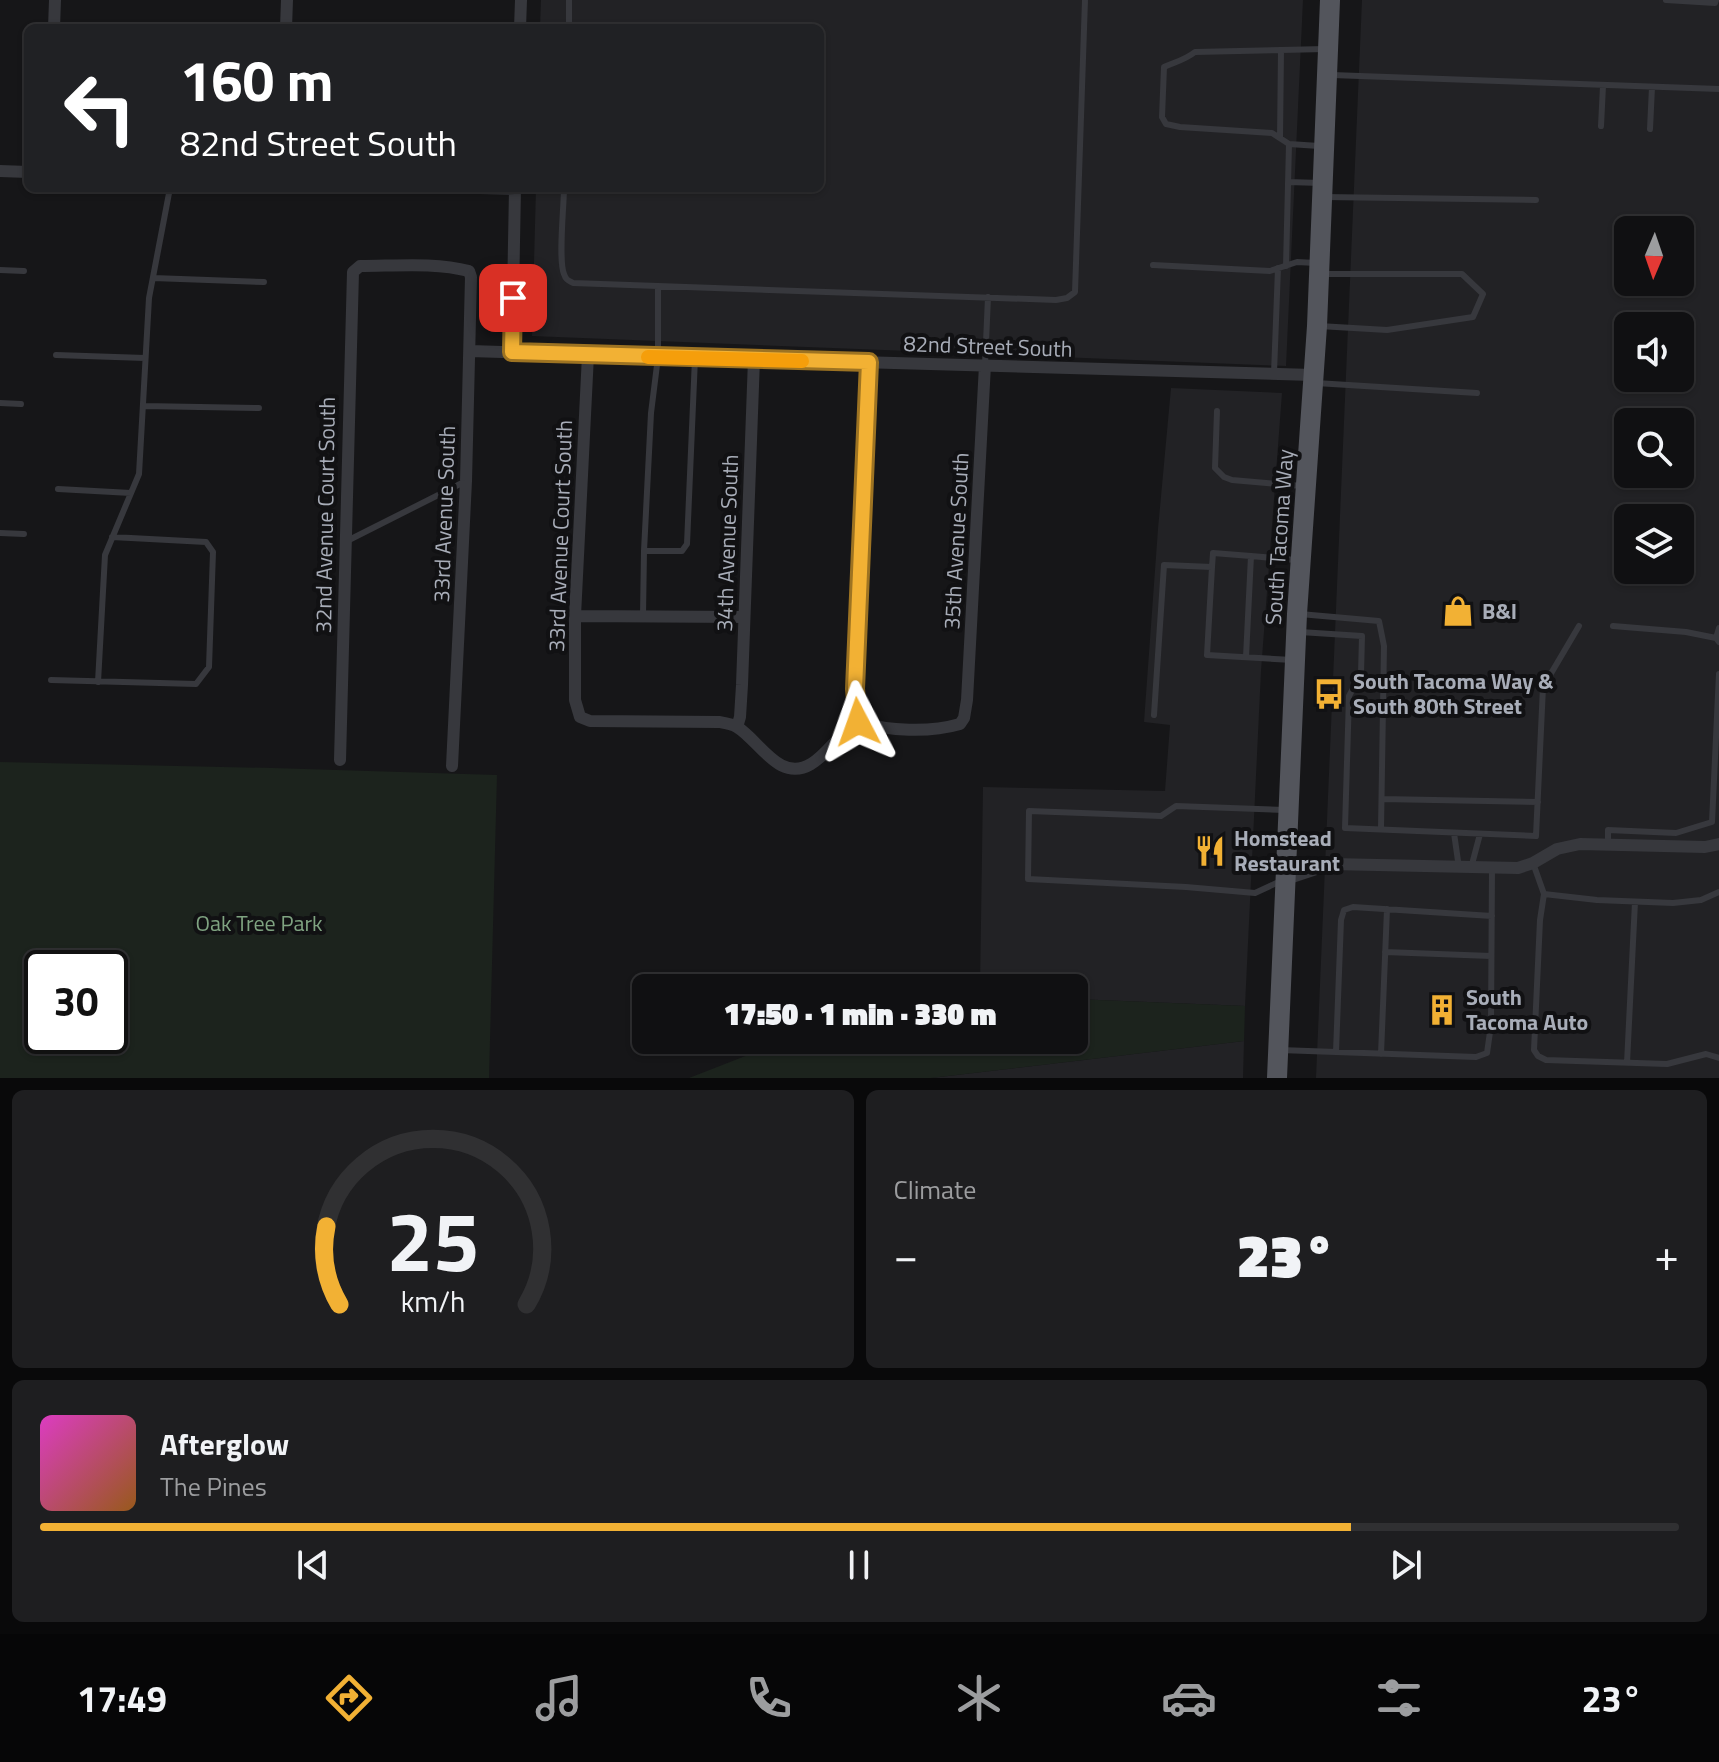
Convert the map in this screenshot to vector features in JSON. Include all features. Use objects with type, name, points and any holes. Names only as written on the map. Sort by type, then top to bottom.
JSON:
[{"type":"main road","name":"South Tacoma Way","points":[[1277,1078],[1295,660],[1317,326],[1330,0]]},
{"type":"street","points":[[54,24],[55,0]]},
{"type":"street","points":[[286,24],[287,0]]},
{"type":"street","points":[[520,24],[521,0]]},
{"type":"street","points":[[0,171],[24,172]]},
{"type":"street","points":[[512,352],[515,192]]},
{"type":"street","name":"33rd Avenue South","points":[[353,272],[360,266],[426,266],[461,269],[469,271],[471,277],[466,481],[452,766]]},
{"type":"street","name":"32nd Avenue Court South","points":[[340,760],[353,272]]},
{"type":"street","name":"82nd Street South","points":[[470,351],[1274,373],[1313,379]]},
{"type":"street","name":"33rd Avenue Court South","points":[[588,355],[575,616],[575,700],[580,717],[590,721],[719,722],[737,727]]},
{"type":"street","name":"34th Avenue South","points":[[737,727],[742,685],[754,359]]},
{"type":"street","points":[[737,727],[780,765],[792,769],[811,764],[846,729],[858,722],[855,689],[869,362]]},
{"type":"street","name":"35th Avenue South","points":[[858,722],[937,730],[960,724],[964,718],[985,365]]},
{"type":"street","points":[[575,616],[744,617]]},
{"type":"street","points":[[1286,879],[1331,864],[1518,868],[1557,849],[1580,844],[1642,846],[1676,840],[1718,848]]},
{"type":"lane","points":[[569,0],[569,24]]},
{"type":"lane","points":[[564,192],[562,261],[564,274],[573,283],[1067,298],[1075,292],[1085,0]]},
{"type":"lane","points":[[1666,0],[1715,3],[1716,0]]},
{"type":"lane","points":[[1324,146],[1289,144],[1272,133],[1166,124],[1162,117],[1164,67],[1195,52],[1329,49]]},
{"type":"lane","points":[[1280,138],[1281,51]]},
{"type":"lane","points":[[1328,75],[1719,89]]},
{"type":"lane","points":[[1601,126],[1603,86]]},
{"type":"lane","points":[[1650,129],[1652,87]]},
{"type":"lane","points":[[1274,373],[1289,144]]},
{"type":"lane","points":[[1288,182],[1323,190],[1536,200]]},
{"type":"lane","points":[[98,682],[105,555],[139,474],[149,298],[169,192]]},
{"type":"lane","points":[[1153,265],[1270,271],[1297,262],[1319,268],[1462,274],[1483,294],[1473,317],[1387,330],[1317,326]]},
{"type":"lane","points":[[0,270],[24,271]]},
{"type":"lane","points":[[153,278],[264,282]]},
{"type":"lane","points":[[643,616],[651,413],[658,357],[658,286]]},
{"type":"lane","points":[[985,365],[988,297]]},
{"type":"lane","points":[[56,355],[145,358]]},
{"type":"lane","points":[[644,551],[682,551],[687,544],[695,358]]},
{"type":"lane","points":[[1313,379],[1477,393]]},
{"type":"lane","points":[[0,403],[21,404]]},
{"type":"lane","points":[[143,406],[259,408]]},
{"type":"lane","points":[[1217,411],[1215,468],[1224,477],[1305,487]]},
{"type":"lane","points":[[345,542],[466,481]]},
{"type":"lane","points":[[58,489],[131,493]]},
{"type":"lane","points":[[0,533],[24,534]]},
{"type":"lane","points":[[51,680],[196,684],[209,667],[213,552],[206,542],[112,537]]},
{"type":"lane","points":[[1295,660],[1207,655],[1212,567],[1213,553],[1301,560]]},
{"type":"lane","points":[[1246,657],[1251,556]]},
{"type":"lane","points":[[1154,715],[1164,565],[1212,567]]},
{"type":"lane","points":[[1297,623],[1379,621],[1384,646],[1381,829]]},
{"type":"lane","points":[[1297,623],[1362,636],[1361,674],[1349,696],[1345,828],[1536,836],[1543,687],[1579,626]]},
{"type":"lane","points":[[1613,626],[1686,632],[1718,640],[1719,628]]},
{"type":"lane","points":[[1608,845],[1608,830],[1643,832],[1676,840],[1712,822],[1719,674]]},
{"type":"lane","points":[[1382,799],[1538,802]]},
{"type":"lane","points":[[1286,879],[1255,893],[1028,879],[1029,811],[1161,816],[1176,806],[1288,810]]},
{"type":"lane","points":[[1642,846],[1643,832]]},
{"type":"lane","points":[[1454,833],[1465,868]]},
{"type":"lane","points":[[1465,868],[1480,834]]},
{"type":"lane","points":[[1533,863],[1544,894],[1534,1050],[1538,1056],[1546,1060],[1667,1064],[1706,1054],[1719,1058]]},
{"type":"lane","points":[[1278,1050],[1476,1057],[1487,1053],[1491,1025],[1492,869]]},
{"type":"lane","points":[[1544,894],[1673,903],[1701,900],[1719,892]]},
{"type":"lane","points":[[1627,1063],[1635,902]]},
{"type":"lane","points":[[1336,1052],[1342,912],[1353,907],[1492,916]]},
{"type":"lane","points":[[1381,1054],[1387,909]]},
{"type":"lane","points":[[1385,952],[1491,956]]},
{"type":"shaded area","points":[[541,0],[1303,0],[1286,366],[532,336],[536,192],[824,192],[824,24],[540,24]]},
{"type":"shaded area","points":[[1362,0],[1719,0],[1719,1078],[1316,1078]]},
{"type":"shaded area","points":[[1171,388],[1282,393],[1261,671],[1245,1006],[1088,1000],[1088,974],[980,974],[983,787],[1165,791],[1170,725],[1144,722]]},
{"type":"shaded area","points":[[1244,1041],[1243,1078],[931,1078]]},
{"type":"green space","name":"Oak Tree Park","points":[[0,762],[497,775],[489,1078],[0,1078]]},
{"type":"green space","points":[[1088,1000],[1245,1006],[1244,1041],[931,1078],[689,1078],[750,1054],[1088,1054]]},
{"type":"slow traffic","points":[[648,357],[802,361]]},
{"type":"place","name":"B&I","points":[[1458,611]]},
{"type":"place","name":"South Tacoma Way & South 80th Street","points":[[1329,694]]},
{"type":"place","name":"Homstead Restaurant","points":[[1210,851]]},
{"type":"place","name":"South Tacoma Auto","points":[[1442,1010]]},
{"type":"route","points":[[513,298],[512,352],[869,362],[855,689],[858,722]]}]
